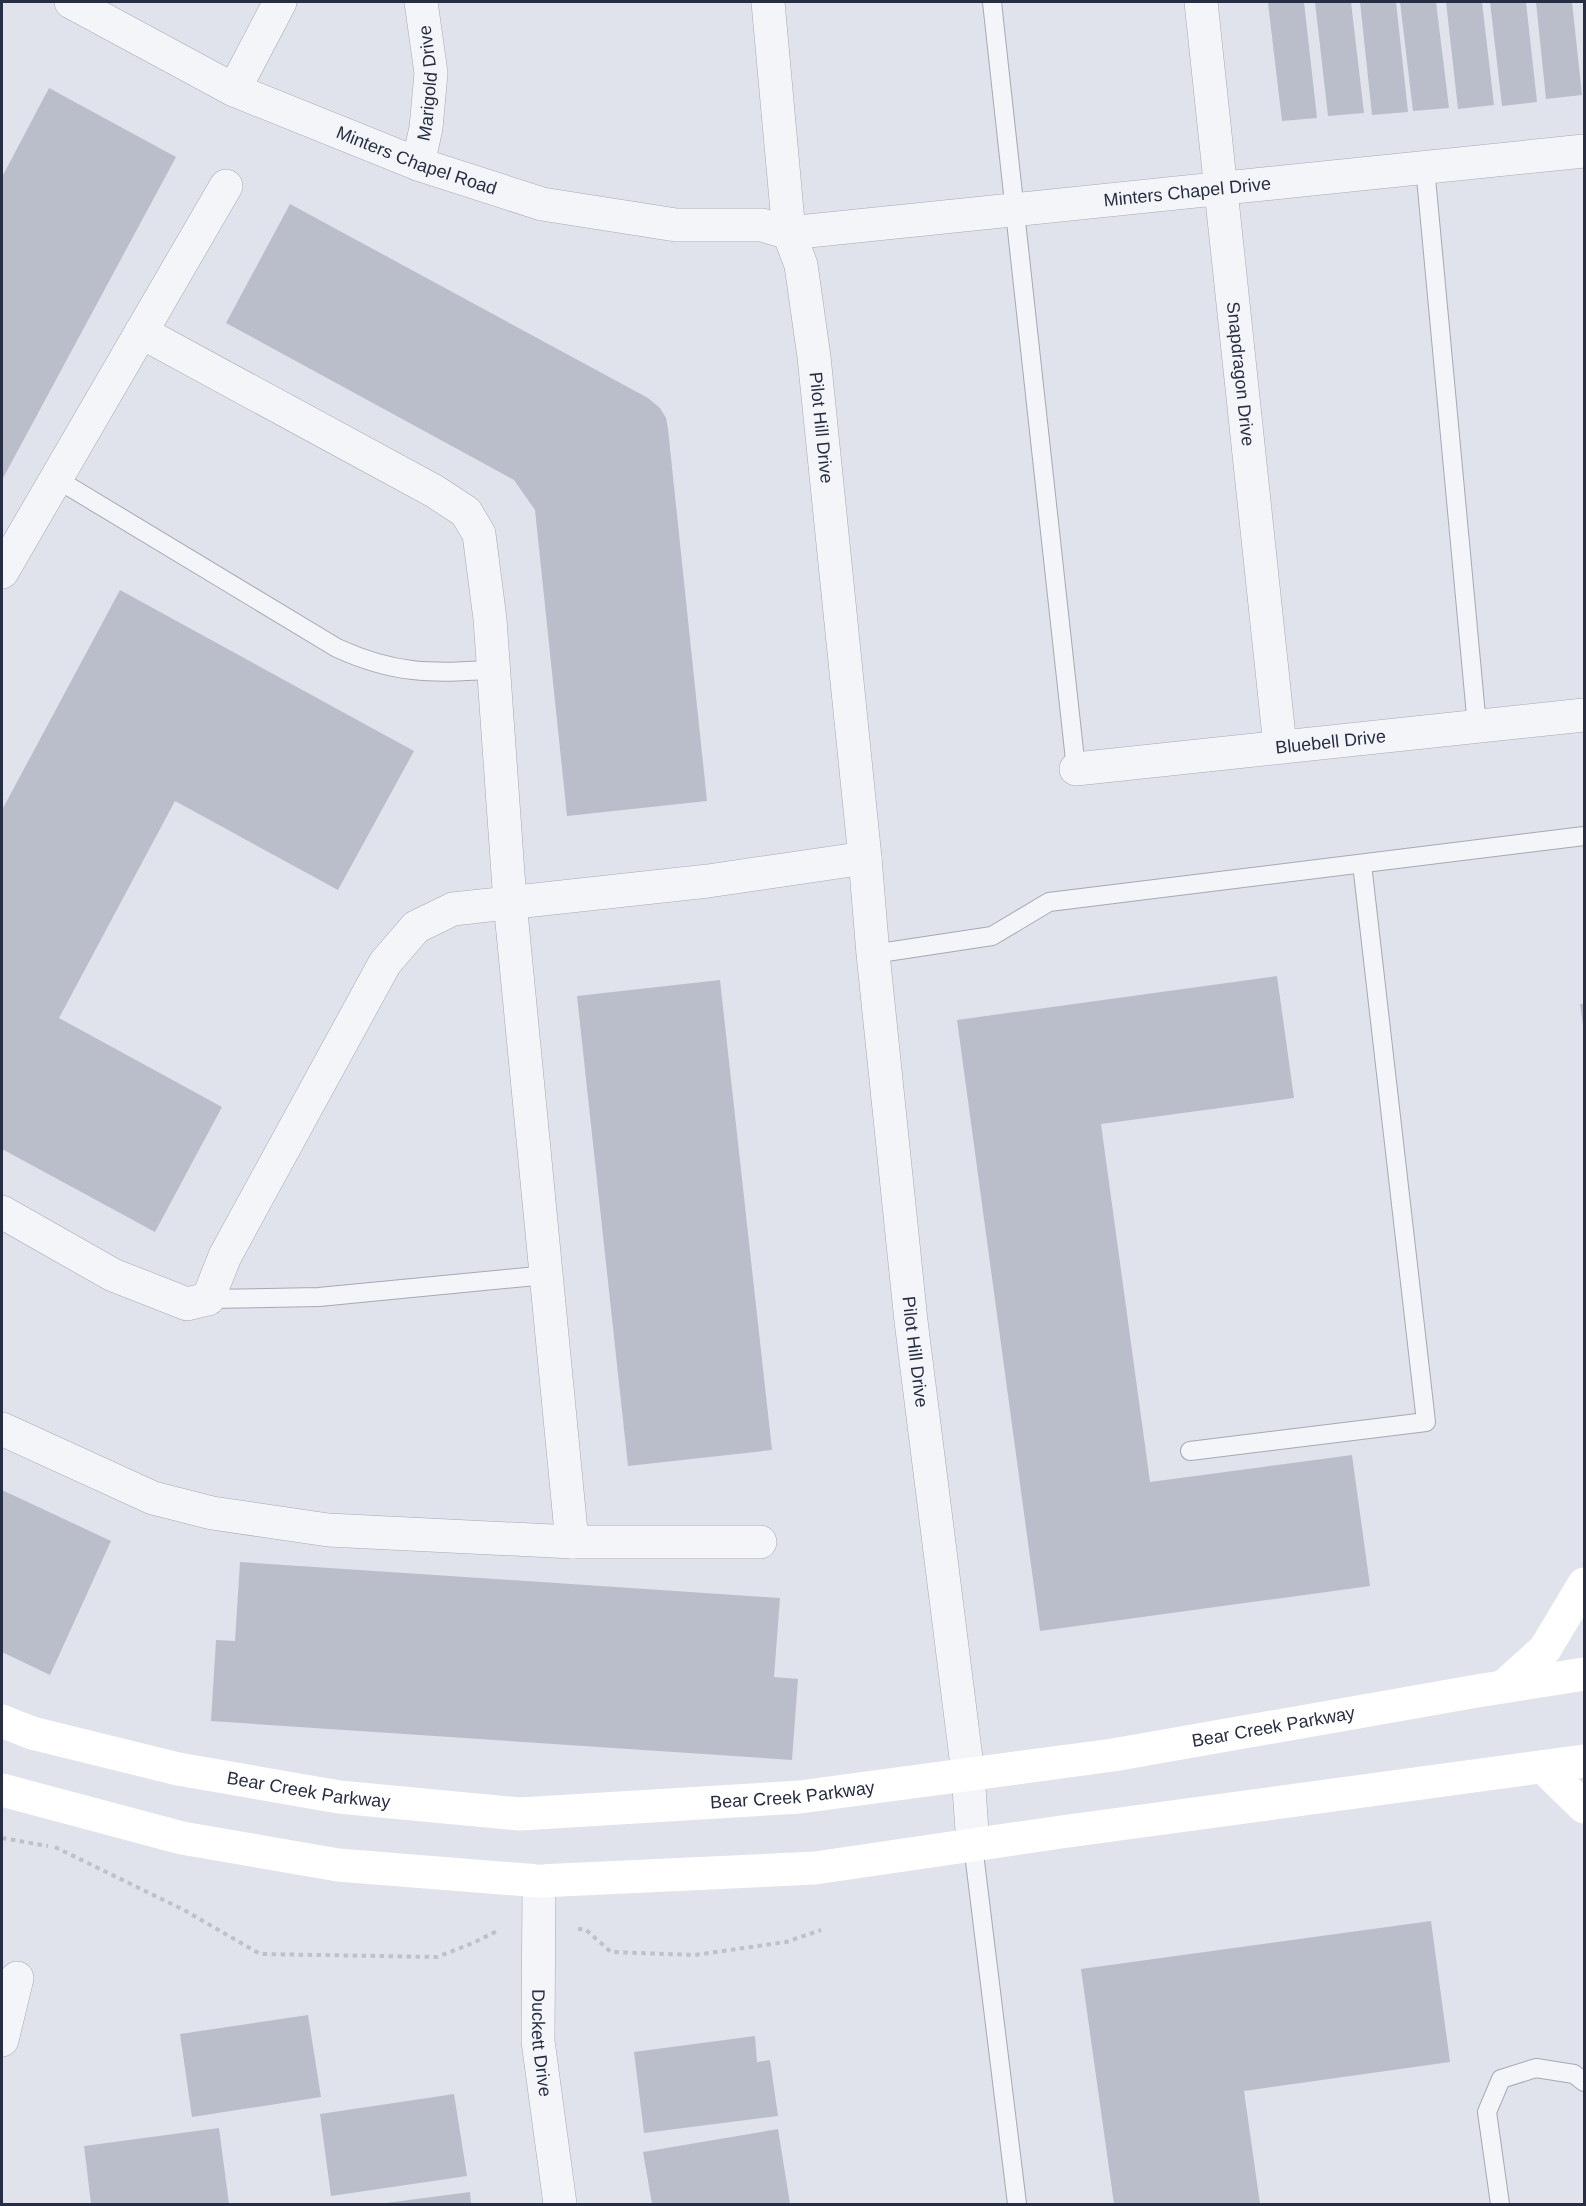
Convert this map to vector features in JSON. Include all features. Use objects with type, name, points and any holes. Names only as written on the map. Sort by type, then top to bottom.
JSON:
[{"type":"street","name":"Minters Chapel Road","points":[[71,2],[234,90],[418,164],[542,204],[676,225],[762,225],[789,233]]},
{"type":"street","points":[[234,90],[280,2]]},
{"type":"street","name":"Marigold Drive","points":[[418,164],[426,128],[431,73],[422,2]]},
{"type":"street","name":"Pilot Hill Drive","points":[[768,2],[789,233],[801,265],[814,357],[911,1321],[968,1774],[973,1845]]},
{"type":"street","name":"Snapdragon Drive","points":[[1201,2],[1280,746]]},
{"type":"street","name":"Minters Chapel Drive","points":[[789,233],[1584,151]]},
{"type":"street","points":[[2,572],[226,186]]},
{"type":"street","points":[[141,332],[434,491],[466,512],[479,534],[490,619],[510,902],[573,1542]]},
{"type":"street","name":"Bluebell Drive","points":[[1076,769],[1584,715]]},
{"type":"street","points":[[2,1212],[113,1275],[187,1304],[208,1299],[225,1256],[385,963],[416,927],[453,909],[708,881],[865,858]]},
{"type":"street","points":[[2,1429],[153,1498],[212,1513],[328,1530],[573,1542],[760,1542]]},
{"type":"street","points":[[1504,1686],[1545,1649],[1584,1584]]},
{"type":"street","name":"Bear Creek Parkway","points":[[2,1721],[32,1733],[189,1771],[339,1797],[520,1814],[800,1797],[1113,1755],[1584,1674]]},
{"type":"street","points":[[2,1790],[183,1838],[338,1865],[539,1881],[816,1868],[1584,1761]]},
{"type":"street","points":[[1543,1767],[1584,1807]]},
{"type":"street","name":"Duckett Drive","points":[[539,1881],[538,2041],[560,2205]]},
{"type":"street","points":[[2,2040],[17,1978]]},
{"type":"lane","points":[[992,2],[1076,769]]},
{"type":"lane","points":[[1425,167],[1477,726]]},
{"type":"lane","points":[[55,478],[337,648],[363,660],[394,669],[419,672],[494,670]]},
{"type":"lane","points":[[873,954],[992,936],[1049,902],[1584,836]]},
{"type":"lane","points":[[1190,1451],[1426,1422],[1362,864]]},
{"type":"lane","points":[[208,1299],[319,1297],[547,1275]]},
{"type":"lane","points":[[973,1845],[1017,2205]]},
{"type":"lane","points":[[1500,2205],[1487,2112],[1501,2079],[1536,2068],[1574,2074],[1584,2082]]},
{"type":"path","points":[[2,1838],[54,1846],[184,1910],[260,1954],[436,1957],[502,1929],[585,1929],[611,1952],[695,1955],[786,1942],[821,1930]]},
{"type":"building","points":[[1304,2],[1317,118],[1282,121],[1268,3]]},
{"type":"building","points":[[1315,2],[1351,2],[1364,113],[1328,116]]},
{"type":"building","points":[[1360,2],[1396,2],[1408,112],[1372,115]]},
{"type":"building","points":[[1400,2],[1436,2],[1449,108],[1413,111]]},
{"type":"building","points":[[1446,2],[1482,2],[1494,105],[1458,109]]},
{"type":"building","points":[[1490,2],[1526,2],[1537,102],[1502,106]]},
{"type":"building","points":[[1536,2],[1572,2],[1582,95],[1546,99]]},
{"type":"building","points":[[49,88],[176,157],[2,480],[2,177]]},
{"type":"building","points":[[290,204],[648,398],[660,408],[666,418],[668,429],[707,801],[567,816],[535,510],[514,480],[226,323]]},
{"type":"building","points":[[120,590],[414,751],[338,890],[175,801],[59,1018],[222,1107],[155,1232],[2,1149],[2,810]]},
{"type":"building","points":[[1277,976],[1294,1098],[1101,1124],[1150,1482],[1352,1455],[1370,1586],[1040,1631],[957,1020]]},
{"type":"building","points":[[720,980],[772,1450],[628,1466],[577,996]]},
{"type":"building","points":[[1580,1004],[1584,1004],[1584,1025],[1583,1025]]},
{"type":"building","points":[[2,1490],[111,1541],[50,1675],[2,1652]]},
{"type":"building","points":[[240,1562],[780,1598],[774,1677],[798,1679],[792,1760],[211,1721],[216,1640],[235,1641]]},
{"type":"building","points":[[1431,1921],[1450,2062],[1244,2091],[1260,2204],[1114,2204],[1081,1969]]},
{"type":"building","points":[[308,2015],[321,2097],[192,2117],[180,2034]]},
{"type":"building","points":[[755,2036],[757,2062],[770,2060],[778,2116],[644,2133],[634,2052]]},
{"type":"building","points":[[454,2094],[467,2176],[331,2196],[320,2114]]},
{"type":"building","points":[[219,2128],[229,2204],[91,2204],[84,2146]]},
{"type":"building","points":[[778,2129],[790,2204],[652,2204],[643,2152]]},
{"type":"building","points":[[470,2192],[471,2204],[386,2204],[386,2203]]}]
